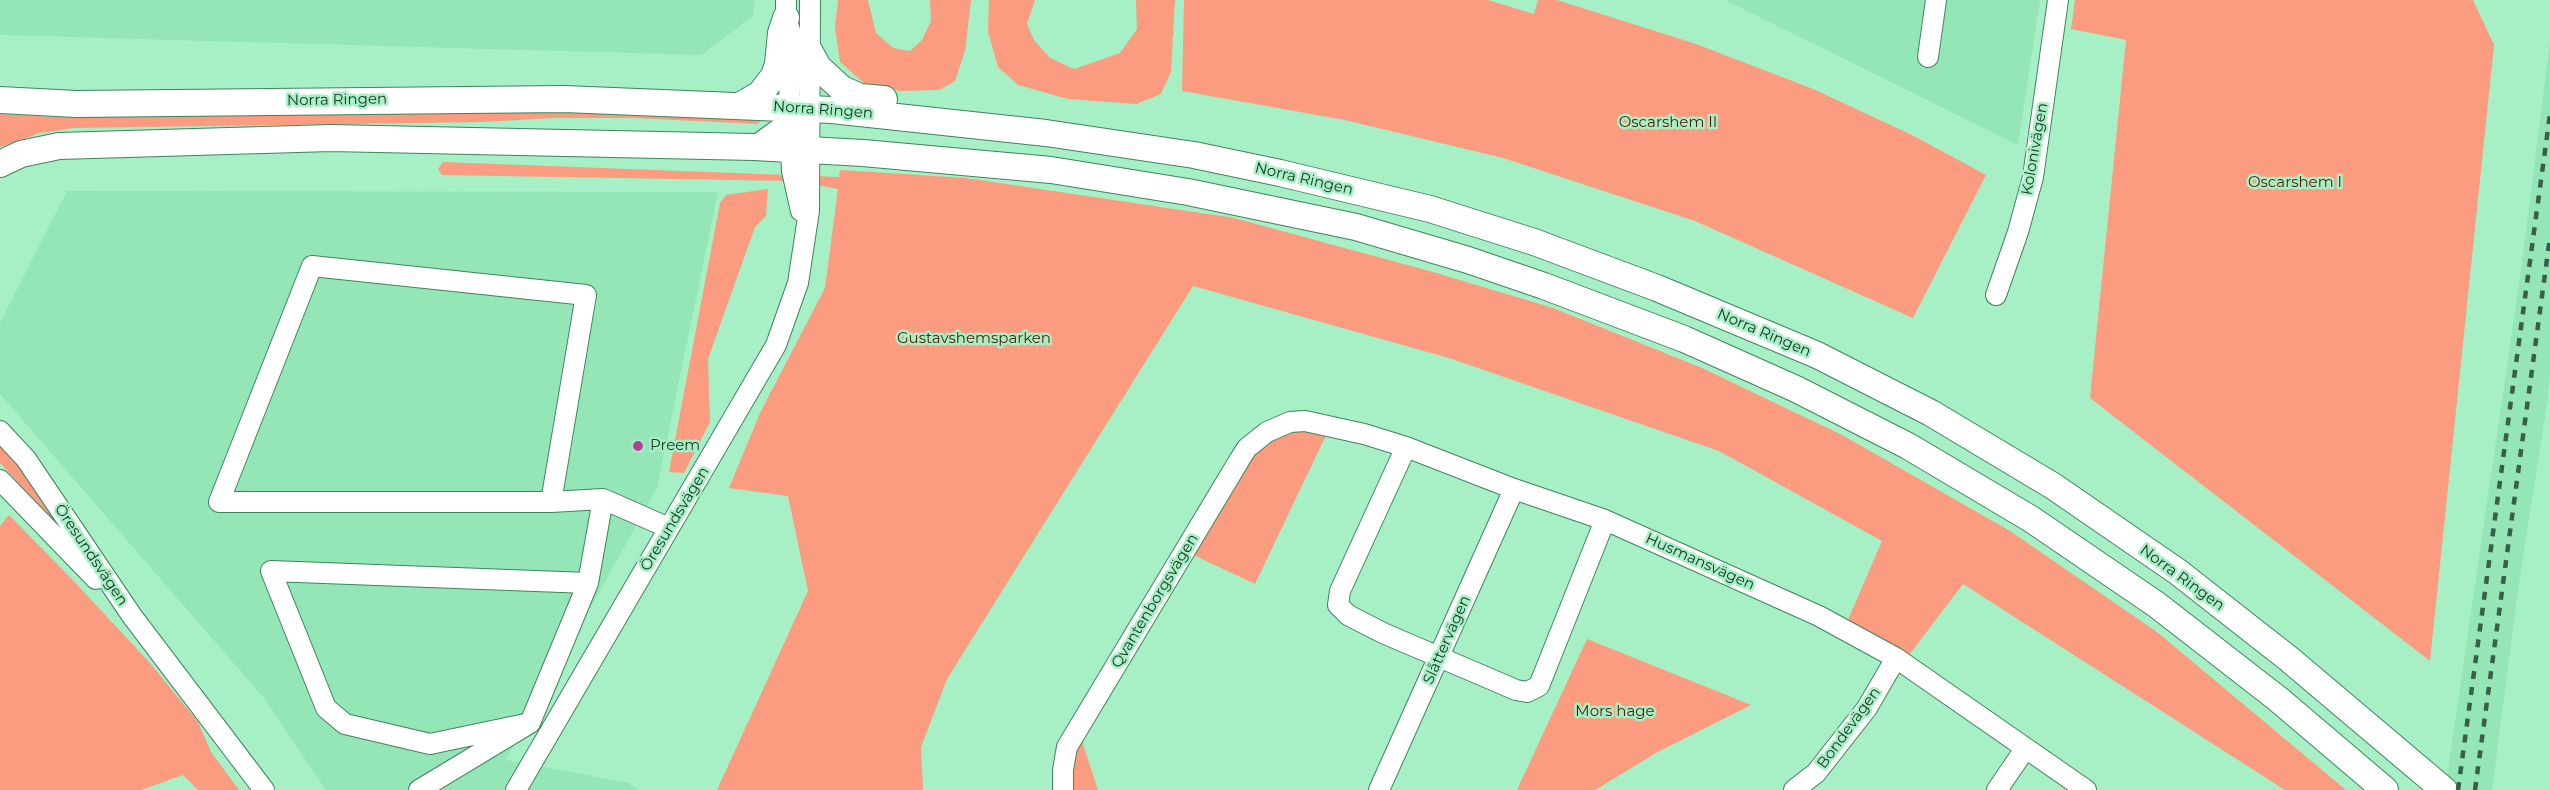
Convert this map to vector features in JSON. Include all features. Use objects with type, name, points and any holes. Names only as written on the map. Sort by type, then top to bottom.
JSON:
[{"type":"main road","points":[[741,105],[760,94],[774,76],[778,64],[786,9]]},
{"type":"main road","points":[[810,52],[813,61],[825,76],[850,94],[949,107],[974,125]]},
{"type":"main road","name":"Norra Ringen","points":[[0,100],[76,104],[564,99],[741,105],[800,125],[838,151],[1052,170],[1188,192],[1356,227],[1533,282],[1684,339],[1796,389],[1908,446],[2031,519],[2166,612],[2278,699],[2385,790]]},
{"type":"main road","name":"Norra Ringen","points":[[0,164],[21,154],[59,146],[320,138],[754,147],[800,125],[974,125],[1110,141],[1194,155],[1280,172],[1430,209],[1534,242],[1608,269],[1817,355],[1931,413],[2053,486],[2178,572],[2289,658],[2444,790]]},
{"type":"street","points":[[800,125],[810,52],[810,0]]},
{"type":"street","points":[[1928,57],[1936,0]]},
{"type":"street","name":"Kolonivägen","points":[[1996,295],[2018,232],[2033,177],[2058,0]]},
{"type":"street","points":[[786,9],[791,34],[800,125]]},
{"type":"street","name":"Öresundsvägen","points":[[516,790],[776,345],[798,284],[804,236],[792,171],[800,125]]},
{"type":"street","points":[[551,502],[586,295],[312,266],[219,502],[551,502],[603,499],[669,528]]},
{"type":"street","name":"Husmansvägen","points":[[1276,428],[1290,422],[1305,421],[1364,434],[1406,447],[1514,489],[1605,520],[1819,616],[1896,658],[2086,790]]},
{"type":"street","name":"Qvantenborgsvägen","points":[[1063,790],[1063,770],[1067,747],[1086,713],[1244,453],[1258,438],[1276,428]]},
{"type":"street","name":"Öresundsvägen","points":[[0,431],[26,459],[132,616]]},
{"type":"street","points":[[1406,447],[1340,591],[1338,605],[1348,615],[1366,624],[1516,690],[1527,692],[1539,686],[1605,520]]},
{"type":"street","name":"Öresundsvägen","points":[[0,480],[132,616]]},
{"type":"street","name":"Slåttervägen","points":[[1379,790],[1514,489]]},
{"type":"street","points":[[419,790],[530,723],[588,583],[603,499]]},
{"type":"street","points":[[530,723],[430,744],[345,724],[326,708],[271,571],[588,583]]},
{"type":"street","points":[[132,616],[264,790]]},
{"type":"street","name":"Bondevägen","points":[[1794,790],[1816,773],[1860,717],[1896,658]]},
{"type":"street","points":[[1997,790],[2025,749]]},
{"type":"shaded area","points":[[0,0],[755,0],[753,16],[701,55],[0,35]]},
{"type":"shaded area","points":[[1725,0],[2040,0],[2018,145],[1727,1]]},
{"type":"shaded area","points":[[2550,42],[2550,370],[2547,404],[2519,583],[2492,790],[2445,790],[2520,277]]},
{"type":"shaded area","points":[[67,191],[718,192],[657,488],[506,760],[629,783],[638,790],[326,790],[263,697],[0,394],[0,323]]},
{"type":"green space","points":[[838,0],[868,0],[876,33],[893,48],[910,51],[922,40],[931,21],[930,0],[971,0],[965,51],[955,81],[939,90],[900,91],[864,83],[840,62],[835,28]]},
{"type":"green space","points":[[989,0],[1035,0],[1027,24],[1034,40],[1050,58],[1074,69],[1120,53],[1137,29],[1136,0],[1175,0],[1171,72],[1161,94],[1136,104],[1068,99],[1018,85],[998,67],[988,32]]},
{"type":"green space","name":"Oscarshem II","points":[[1184,0],[1488,0],[1534,14],[1538,0],[1557,0],[1696,44],[1813,89],[1912,135],[1986,175],[1913,318],[1695,221],[1503,158],[1345,120],[1182,91]]},
{"type":"green space","name":"Oscarshem I","points":[[2075,0],[2473,0],[2494,45],[2430,661],[2090,398],[2126,40],[2071,29]]},
{"type":"green space","points":[[356,111],[552,111],[764,118],[757,124],[634,118],[555,118],[481,122],[74,128],[40,133],[0,147],[0,114],[54,117]]},
{"type":"green space","name":"Gustavshemsparken","points":[[443,162],[839,177],[840,170],[966,178],[1234,218],[1433,272],[1553,308],[1702,368],[1842,435],[2010,531],[2157,632],[2346,790],[2285,790],[1963,584],[1903,663],[1844,629],[1882,541],[1719,451],[1449,358],[1193,286],[947,679],[921,747],[923,790],[717,790],[808,591],[788,496],[729,488],[760,413],[825,288],[838,189],[795,181],[442,175],[438,169]]},
{"type":"green space","points":[[768,189],[766,216],[755,227],[708,359],[710,422],[684,473],[669,472],[720,203],[726,195]]},
{"type":"green space","points":[[1330,427],[1255,584],[1185,551],[1267,432]]},
{"type":"green space","points":[[0,441],[17,459],[63,525],[57,524],[0,463]]},
{"type":"green space","points":[[9,515],[149,662],[198,722],[211,752],[239,790],[198,790],[183,775],[141,790],[0,790],[0,526]]},
{"type":"green space","name":"Mors hage","points":[[1587,639],[1751,705],[1656,753],[1595,790],[1517,790]]},
{"type":"green space","points":[[1078,729],[1098,790],[1063,790]]},
{"type":"railway","points":[[2458,790],[2550,114]]},
{"type":"railway","points":[[2475,790],[2550,237]]},
{"type":"place","name":"Preem","points":[[638,446]]}]
